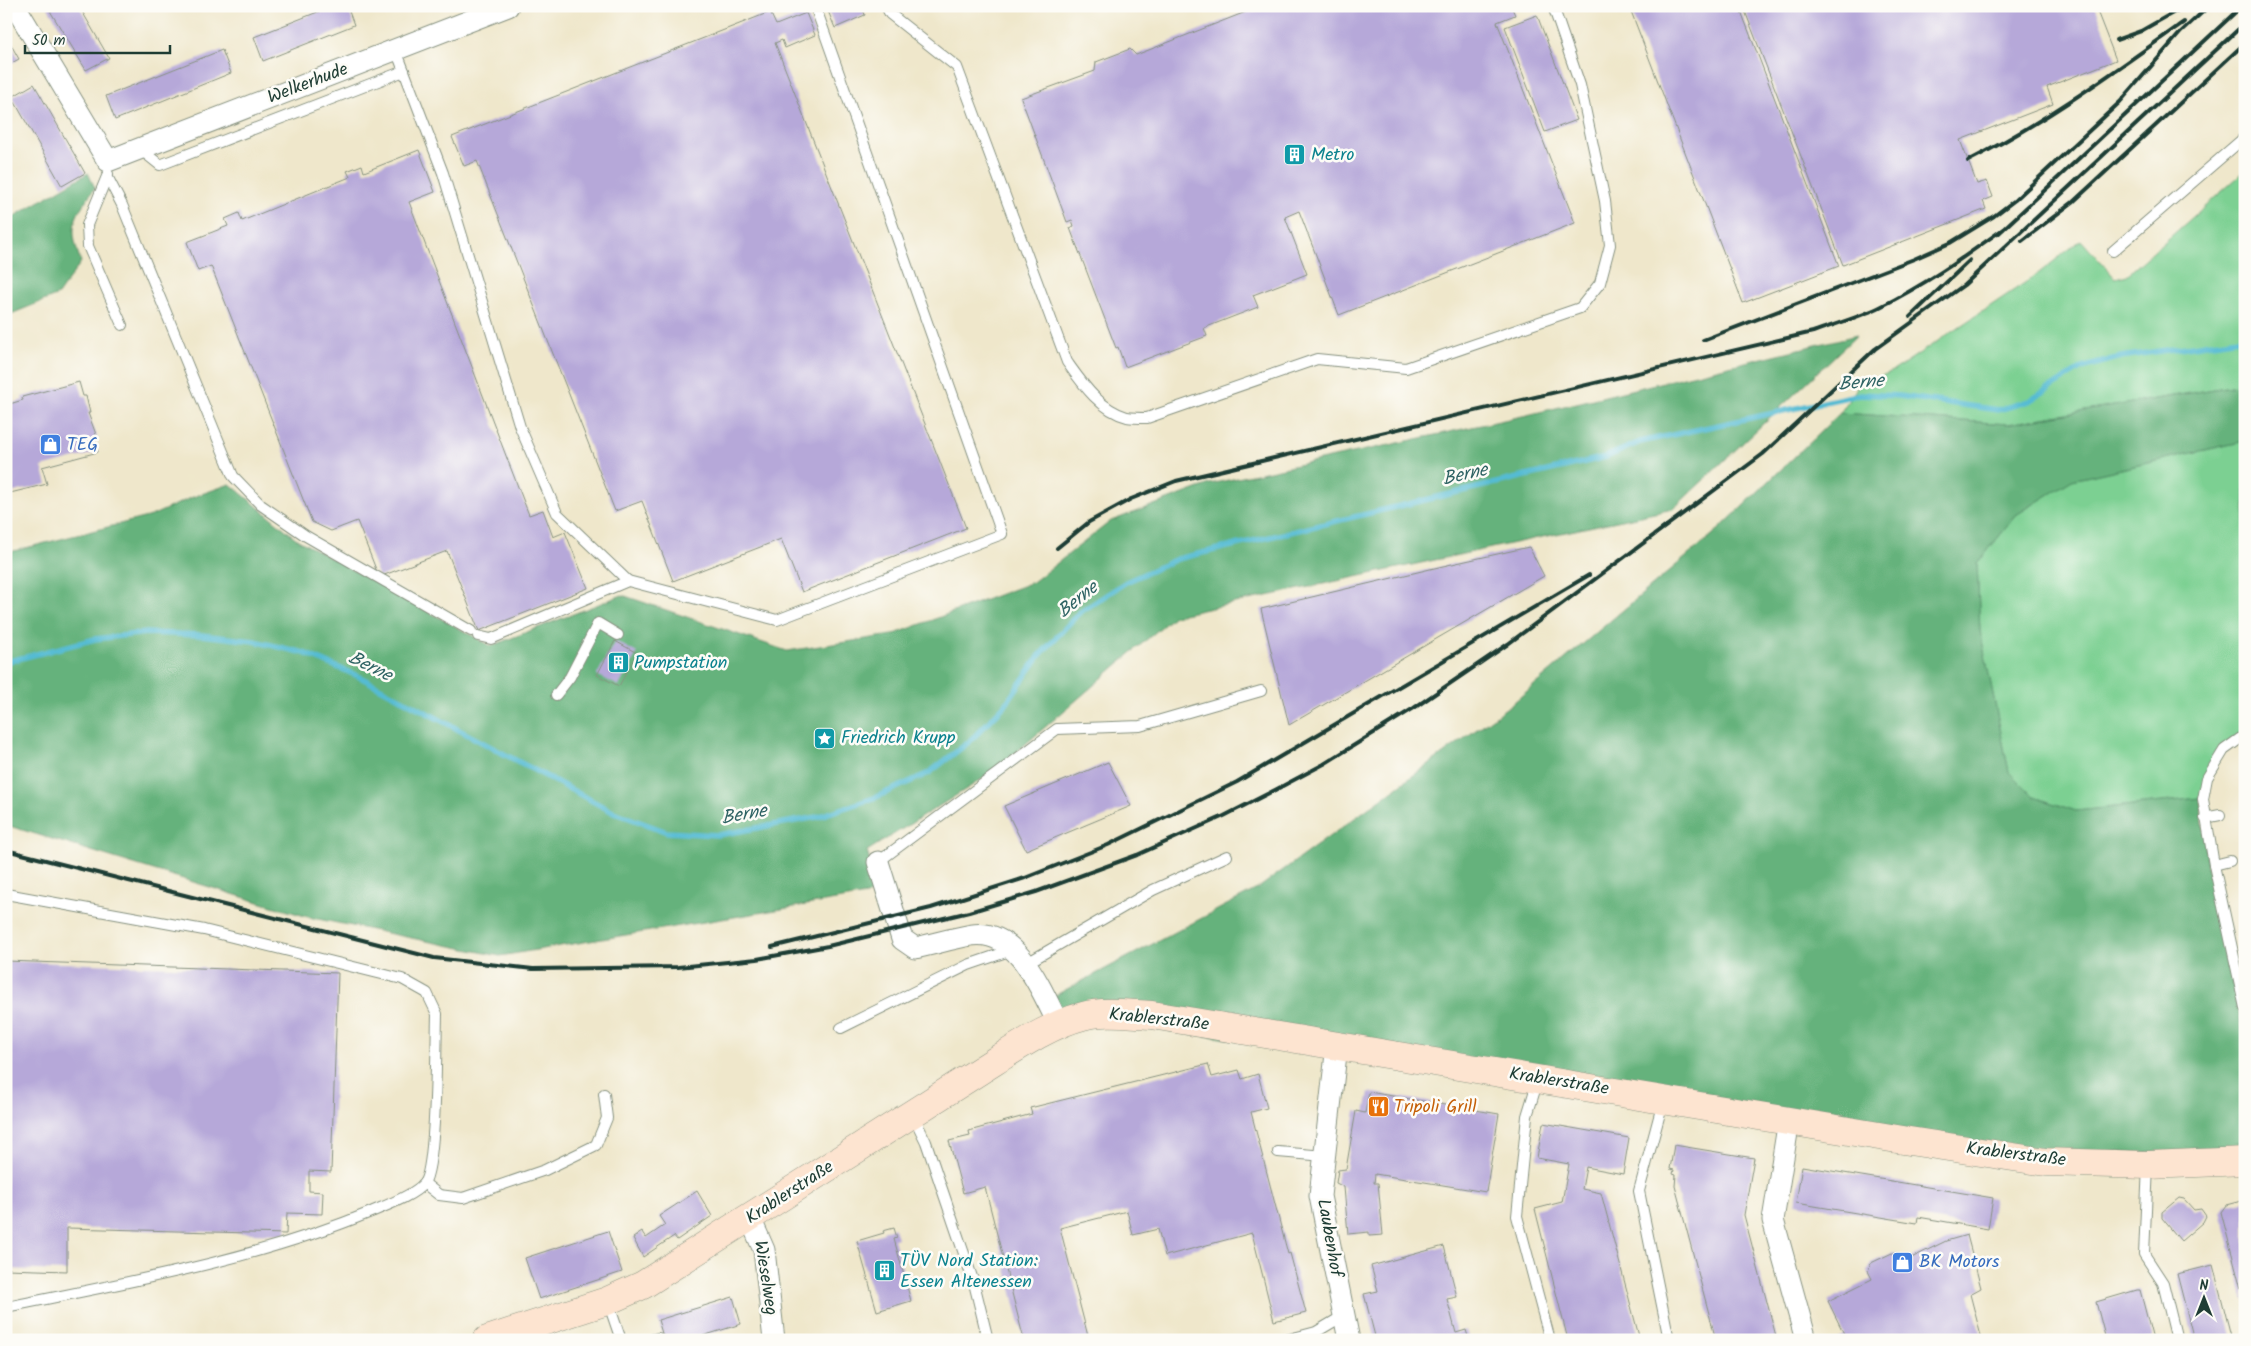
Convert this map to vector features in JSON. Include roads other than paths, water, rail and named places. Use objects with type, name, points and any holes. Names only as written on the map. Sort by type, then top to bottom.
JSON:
[{"type":"street","points":[[15,6],[108,170]]},
{"type":"street","name":"Welkerhude","points":[[108,170],[140,149],[508,6]]},
{"type":"street","points":[[878,862],[902,940],[915,948],[973,935],[992,936],[1020,956],[1059,1025]]},
{"type":"street","name":"Krablerstraße","points":[[490,1339],[607,1301],[643,1285],[913,1115],[994,1060],[1030,1039],[1059,1025],[1084,1016],[1111,1013],[1141,1014],[1337,1045],[2046,1162],[2148,1165],[2245,1161]]},
{"type":"street","name":"Laubenhof","points":[[1337,1045],[1320,1196],[1349,1340]]},
{"type":"street","points":[[1789,1120],[1773,1220],[1806,1340]]},
{"type":"street","name":"Wieselweg","points":[[750,1218],[764,1250],[774,1340]]},
{"type":"lane","points":[[396,50],[443,173],[520,427],[557,513],[628,581],[777,620],[1002,534],[815,6]]},
{"type":"lane","points":[[886,6],[890,14],[957,67],[1067,362],[1086,389],[1107,407],[1127,417],[1147,418],[1316,359],[1406,368],[1580,308],[1600,283],[1610,245],[1605,200],[1580,85],[1554,6]]},
{"type":"lane","points":[[140,149],[160,165],[404,71]]},
{"type":"lane","points":[[2113,251],[2245,137]]},
{"type":"lane","points":[[108,170],[87,225],[87,236],[88,246],[122,326]]},
{"type":"lane","points":[[108,170],[234,476],[261,505],[306,536],[475,634],[491,639],[628,581]]},
{"type":"lane","points":[[556,695],[570,677],[598,623],[618,634]]},
{"type":"lane","points":[[878,862],[1057,728],[1140,726],[1261,691]]},
{"type":"lane","points":[[2245,735],[2224,750],[2207,778],[2204,799],[2214,865],[2245,1008]]},
{"type":"lane","points":[[2206,818],[2220,815]]},
{"type":"lane","points":[[840,1028],[968,965],[1020,956],[1152,890],[1227,856]]},
{"type":"lane","points":[[2214,865],[2230,861]]},
{"type":"lane","points":[[6,894],[204,930],[402,979],[427,993],[437,1014],[432,1158],[424,1182],[398,1201],[332,1228],[244,1255],[6,1307]]},
{"type":"lane","points":[[1538,1078],[1527,1116],[1517,1216],[1550,1340]]},
{"type":"lane","points":[[424,1182],[440,1195],[463,1198],[545,1170],[588,1149],[596,1144],[606,1118],[604,1094]]},
{"type":"lane","points":[[1664,1100],[1639,1191],[1669,1340]]},
{"type":"lane","points":[[913,1115],[926,1142],[964,1254],[988,1340]]},
{"type":"lane","points":[[1278,1152],[1325,1156]]},
{"type":"lane","points":[[2148,1165],[2144,1254],[2163,1283],[2177,1340]]},
{"type":"lane","points":[[607,1301],[621,1340]]},
{"type":"lane","points":[[1286,1340],[1316,1332],[1343,1316]]},
{"type":"waterway","name":"Berne","points":[[6,662],[95,639],[146,633],[201,635],[254,641],[304,653],[358,676],[613,812],[667,832],[718,835],[817,817],[874,798],[929,773],[970,741],[1005,705],[1040,655],[1079,613],[1126,582],[1177,559],[1606,457],[1640,442],[1861,394],[1899,396],[1998,410],[2029,401],[2082,368],[2121,357],[2245,338]]},
{"type":"railway","points":[[2116,40],[2141,31],[2185,6]]},
{"type":"railway","points":[[1703,340],[1914,259],[1950,243],[1994,216],[2015,200],[2120,102],[2181,32],[2209,6]]},
{"type":"railway","points":[[1999,233],[2242,6]]},
{"type":"railway","points":[[1968,161],[2052,113],[2184,22]]},
{"type":"railway","points":[[6,850],[434,958],[533,969],[678,967],[757,959],[828,946],[969,912],[1036,892],[1137,855],[1224,816],[1324,764],[1414,708],[1508,644],[1763,454],[1875,349],[1964,285],[2245,23]]},
{"type":"railway","points":[[2022,241],[2073,202],[2245,43]]},
{"type":"railway","points":[[1057,548],[1089,522],[1131,499],[1176,481],[1813,332],[1862,315],[1895,299],[1942,271],[2003,229]]},
{"type":"railway","points":[[1910,317],[1970,260]]},
{"type":"railway","points":[[772,947],[931,908],[1025,878],[1108,845],[1237,782],[1589,575]]},
{"type":"place","name":"Metro","points":[[1295,155]]},
{"type":"place","name":"TEG","points":[[51,445]]},
{"type":"place","name":"Pumpstation","points":[[618,663]]},
{"type":"place","name":"Friedrich Krupp","points":[[825,738]]},
{"type":"place","name":"Tripoli Grill","points":[[1378,1107]]},
{"type":"place","name":"BK Motors","points":[[1903,1262]]},
{"type":"place","name":"TÜV Nord Station: Essen Altenessen","points":[[884,1271]]}]
